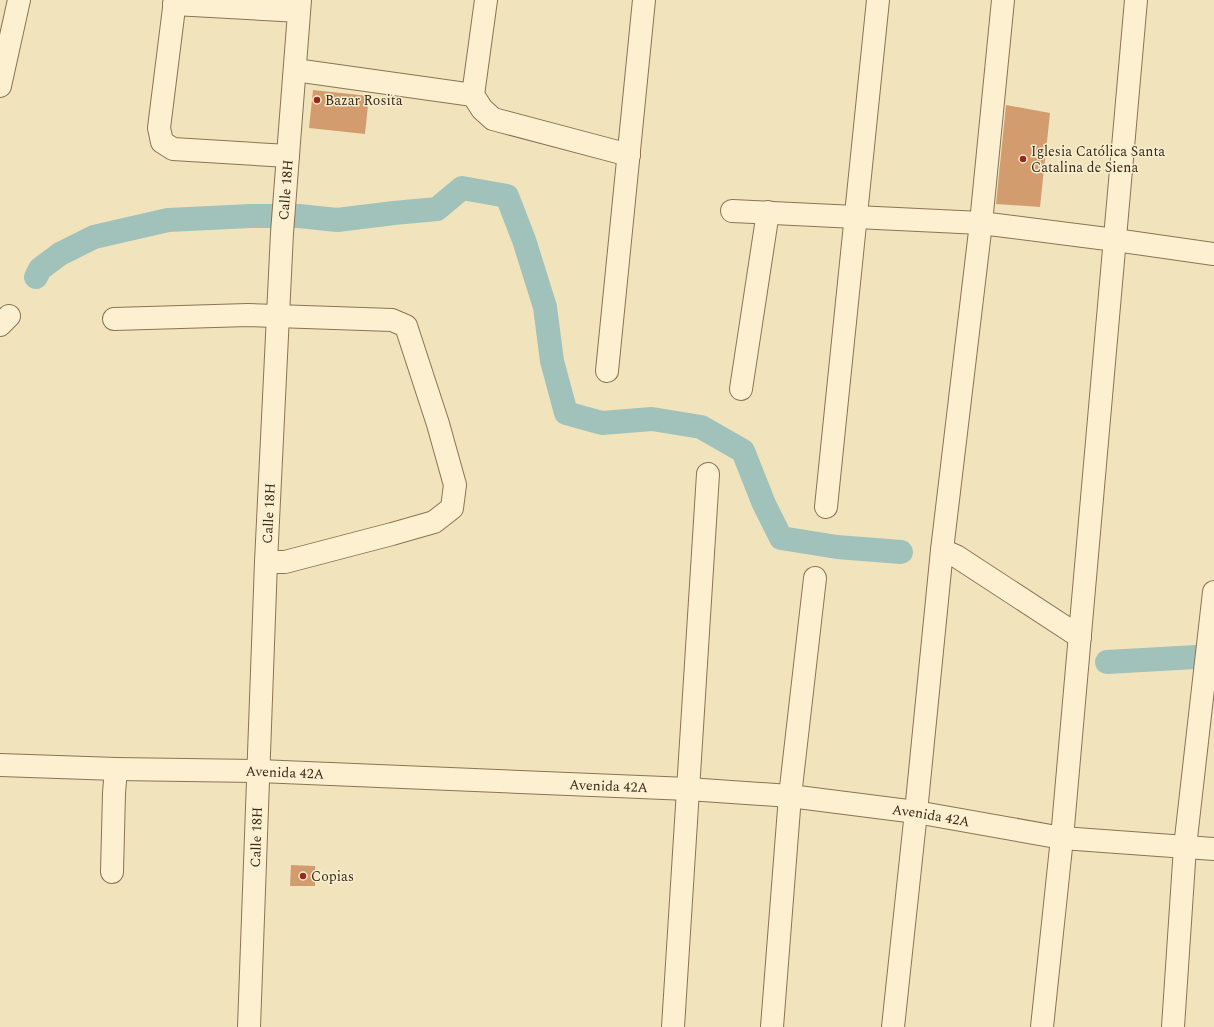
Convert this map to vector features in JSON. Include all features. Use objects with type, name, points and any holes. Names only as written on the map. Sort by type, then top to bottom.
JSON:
[{"type":"street","points":[[0,86],[19,0]]},
{"type":"street","points":[[486,0],[473,95],[482,109],[493,119],[629,155]]},
{"type":"street","points":[[607,371],[644,0]]},
{"type":"street","points":[[826,507],[878,0]]},
{"type":"street","points":[[893,1027],[942,550],[981,223],[1003,0]]},
{"type":"street","points":[[1042,1027],[1062,838],[1136,0]]},
{"type":"street","points":[[288,156],[173,149],[162,142],[159,128],[175,2],[300,5]]},
{"type":"street","name":"Calle 18H","points":[[249,1027],[266,562],[282,233],[300,5]]},
{"type":"street","points":[[295,70],[473,95]]},
{"type":"street","points":[[732,210],[981,223],[1214,254]]},
{"type":"street","points":[[741,389],[768,212]]},
{"type":"street","points":[[114,319],[248,315],[392,320],[406,326],[438,424],[454,485],[452,508],[434,522],[285,562],[266,562]]},
{"type":"street","points":[[673,1027],[708,474]]},
{"type":"street","points":[[942,550],[956,556],[1080,637]]},
{"type":"street","points":[[772,1027],[790,796],[815,578]]},
{"type":"street","points":[[1174,1027],[1185,847],[1213,602]]},
{"type":"street","name":"Avenida 42A","points":[[0,765],[116,769],[259,771],[688,789],[790,796],[916,812],[1062,838],[1214,849]]},
{"type":"street","points":[[112,872],[116,769]]},
{"type":"building","points":[[313,90],[369,96],[365,134],[309,128]]},
{"type":"building","name":"Iglesia Católica Santa Catalina de Siena","points":[[1006,105],[1050,113],[1040,207],[996,204]]},
{"type":"building","name":"Copias","points":[[291,865],[315,866],[315,886],[290,886]]},
{"type":"waterway","points":[[36,277],[40,269],[60,254],[94,237],[168,220],[251,216],[299,216],[337,220],[437,209],[462,188],[507,196],[524,240],[545,307],[552,361],[566,413],[602,423],[652,419],[701,427],[743,451],[764,504],[781,538],[837,547],[901,552]]},
{"type":"waterway","points":[[1107,662],[1214,656]]},
{"type":"place","name":"Bazar Rosita","points":[[317,100]]},
{"type":"place","name":"Iglesia Católica Santa Catalina de Siena","points":[[1023,159]]},
{"type":"place","name":"Copias","points":[[303,876]]}]
